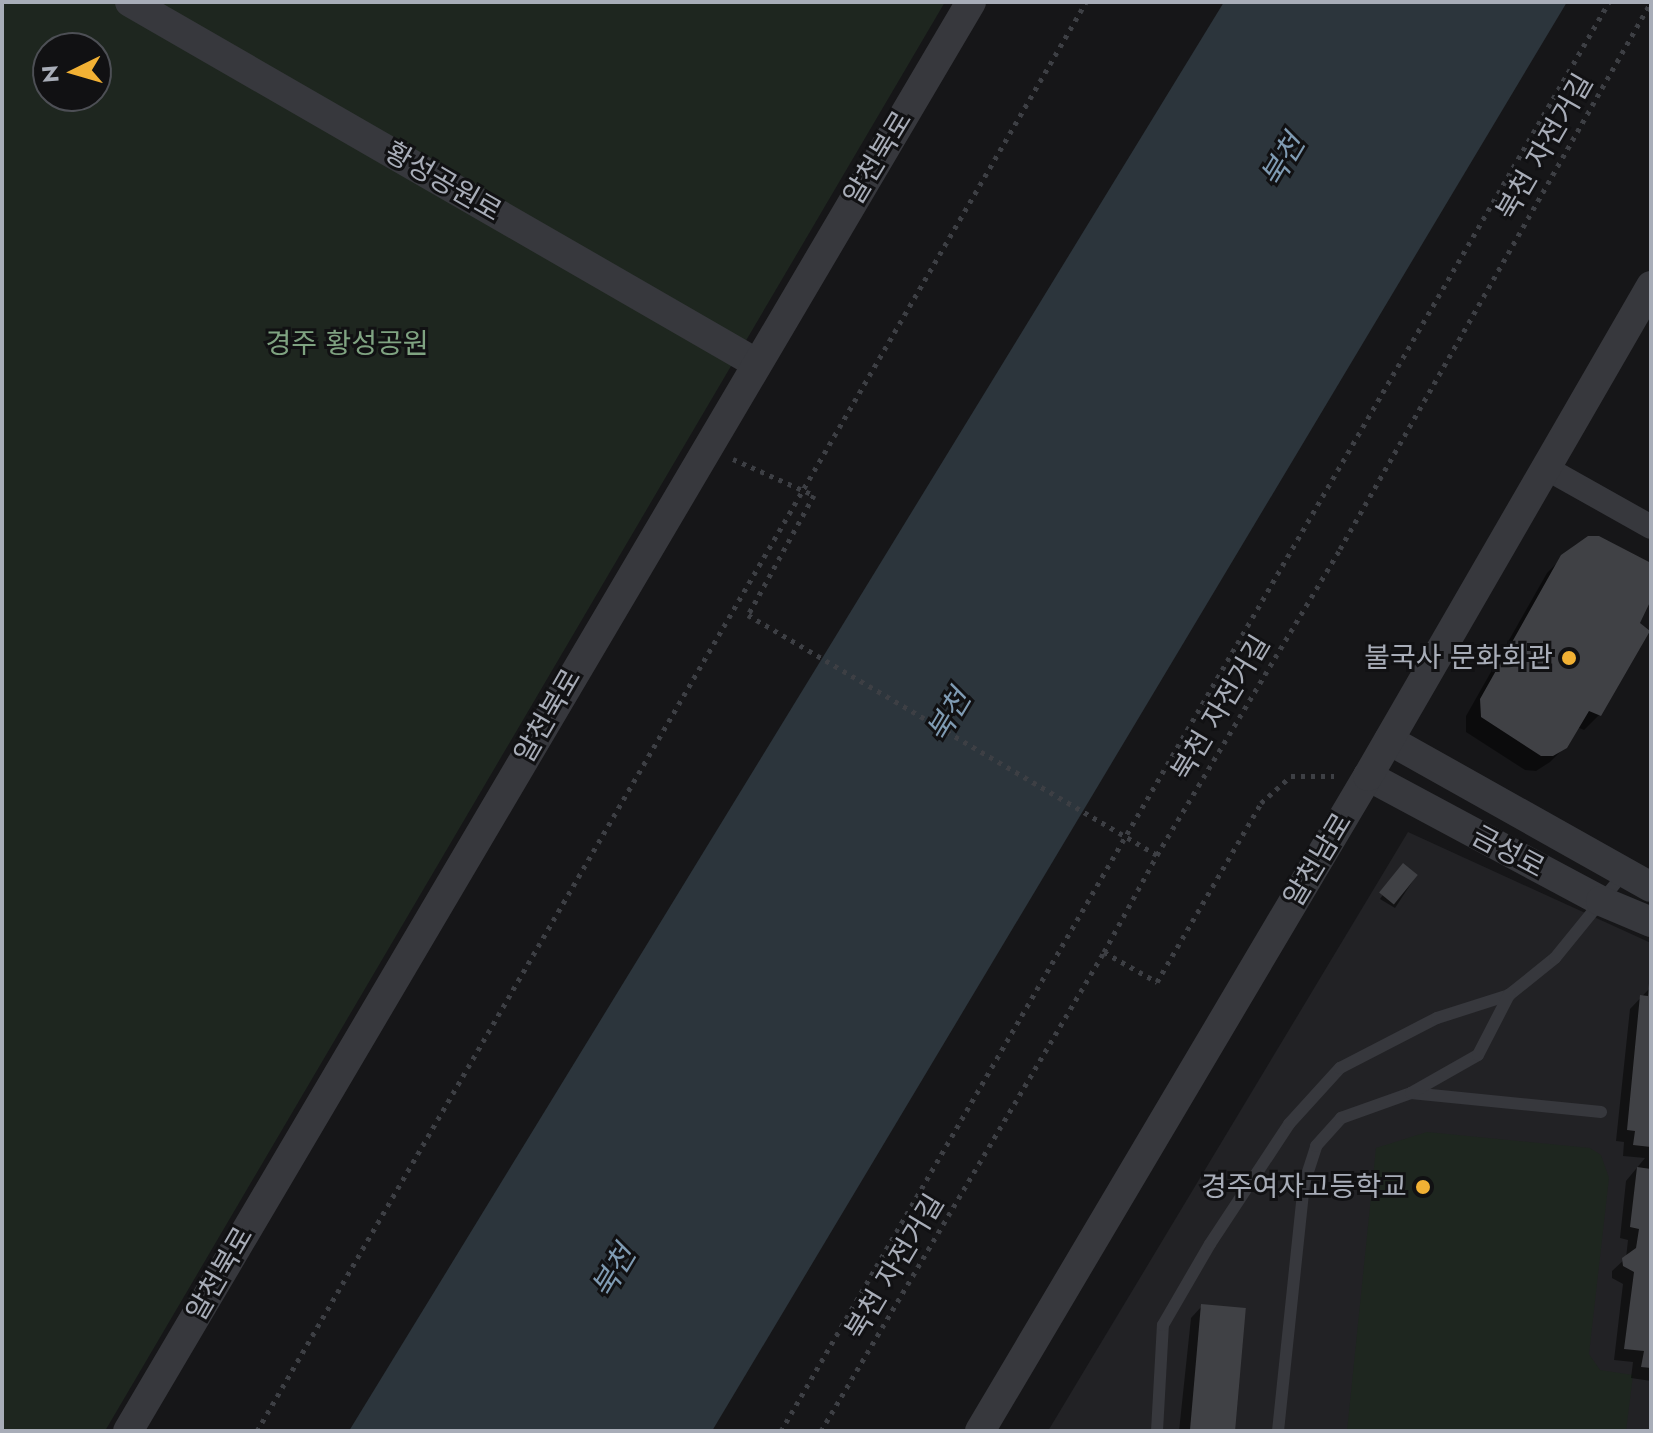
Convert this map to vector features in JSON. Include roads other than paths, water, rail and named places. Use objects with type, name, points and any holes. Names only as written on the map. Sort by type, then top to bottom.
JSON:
[{"type":"street","name":"황성공원로","points":[[130,2],[756,363]]},
{"type":"street","name":"알천북로","points":[[128,1431],[971,2]]},
{"type":"street","name":"알천남로","points":[[980,1431],[1368,776],[1651,286]]},
{"type":"street","points":[[1546,468],[1651,527]]},
{"type":"street","name":"금성로","points":[[1389,740],[1651,887]]},
{"type":"street","name":"금성로","points":[[1368,776],[1601,901],[1651,922]]},
{"type":"lane","points":[[1157,1431],[1163,1325],[1210,1244],[1289,1124],[1340,1068],[1437,1018],[1509,995],[1555,958],[1624,873]]},
{"type":"lane","points":[[1278,1431],[1304,1184],[1316,1146],[1341,1118],[1411,1093],[1478,1055],[1509,995]]},
{"type":"lane","points":[[1411,1093],[1601,1112]]},
{"type":"water","name":"북천","points":[[1224,2],[1567,2],[712,1431],[349,1431]]},
{"type":"place","name":"불국사 문화회관","points":[[1569,658]]},
{"type":"place","name":"경주여자고등학교","points":[[1423,1187]]},
{"type":"park label","name":"경주 황성공원","points":[[347,344]]}]
